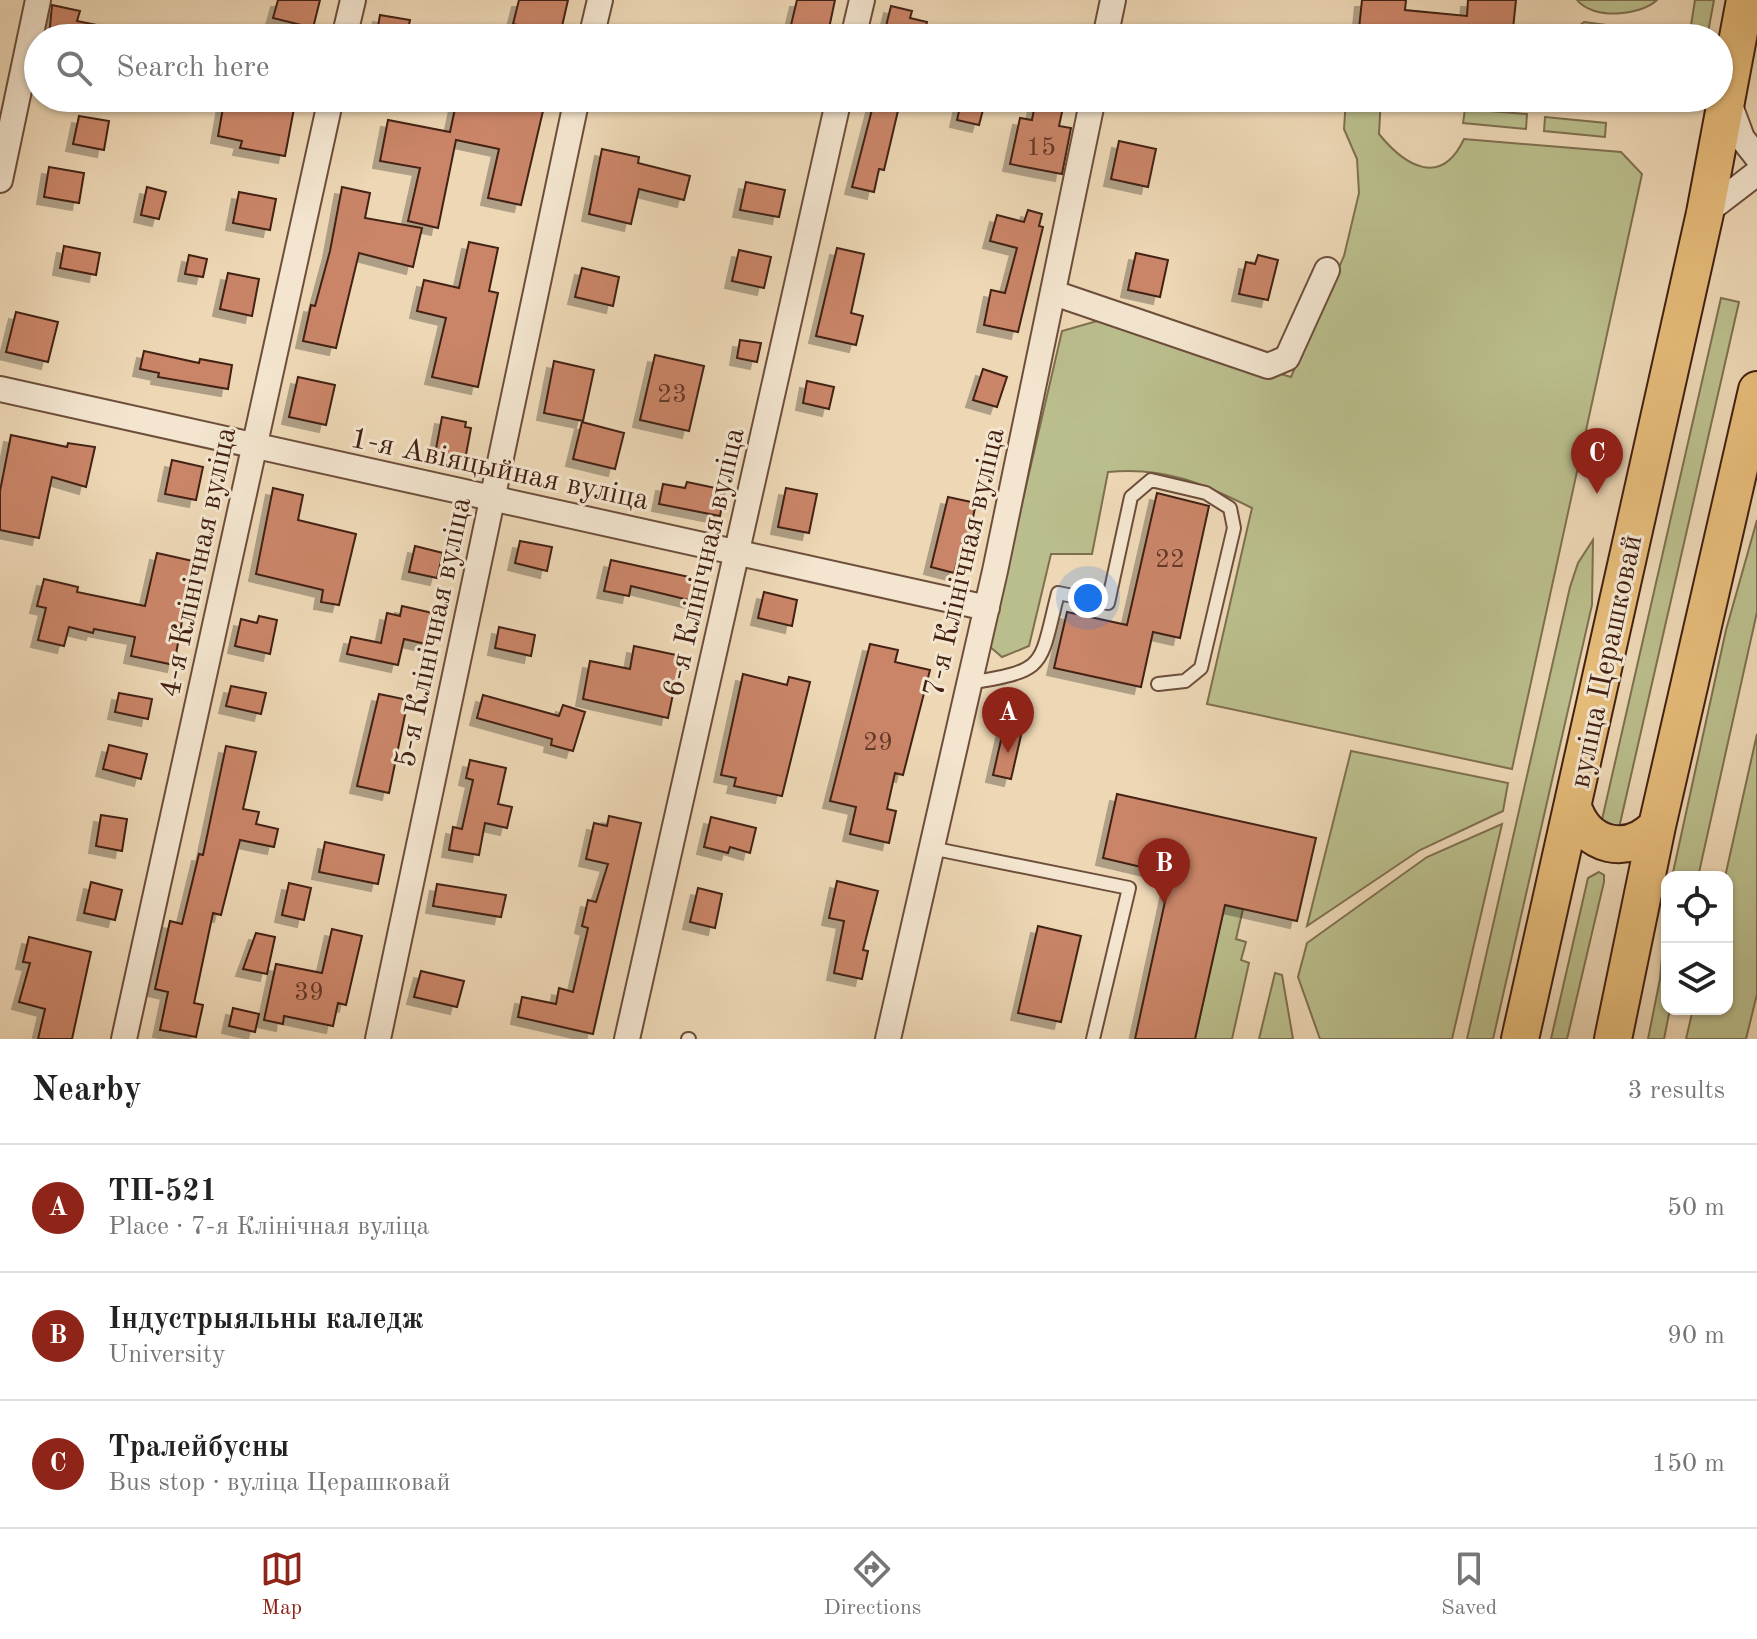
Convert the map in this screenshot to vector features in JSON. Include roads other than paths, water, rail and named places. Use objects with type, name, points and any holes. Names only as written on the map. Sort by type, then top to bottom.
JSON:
[{"type":"main road","name":"вуліца Церашковай","points":[[1733,65],[1745,0]]},
{"type":"main road","name":"вуліца Церашковай","points":[[1520,1039],[1705,213],[1724,112]]},
{"type":"main road","points":[[1613,1039],[1657,826],[1757,390]]},
{"type":"main road","points":[[1573,807],[1584,829],[1605,843],[1628,845],[1657,826]]},
{"type":"main road","points":[[1556,881],[1576,866],[1601,863],[1631,880],[1641,901]]},
{"type":"street","points":[[33,24],[38,0]]},
{"type":"street","points":[[347,24],[353,0]]},
{"type":"street","points":[[594,24],[600,0]]},
{"type":"street","points":[[856,24],[862,0]]},
{"type":"street","points":[[1108,24],[1113,0]]},
{"type":"street","points":[[0,180],[24,66]]},
{"type":"street","name":"4-я Клінічная вуліца","points":[[124,1039],[328,112]]},
{"type":"street","name":"5-я Клінічная вуліца","points":[[378,1039],[574,112]]},
{"type":"street","name":"6-я Клінічная вуліца","points":[[627,1039],[836,112]]},
{"type":"street","name":"7-я Клінічная вуліца","points":[[888,1039],[987,608],[1090,112]]},
{"type":"street","points":[[1732,112],[1742,138],[1757,157]]},
{"type":"street","points":[[1705,213],[1757,173]]},
{"type":"street","points":[[1054,293],[1268,366],[1287,358],[1327,270]]},
{"type":"street","name":"1-я Авіяцыйная вуліца","points":[[0,389],[254,448],[739,551],[987,608]]},
{"type":"lane","points":[[969,683],[1023,674],[1042,657],[1058,593],[1108,603],[1131,497],[1151,480],[1206,493],[1230,508],[1234,528],[1201,668],[1185,681],[1158,684]]},
{"type":"lane","points":[[931,848],[1129,888],[1093,1039]]},
{"type":"place","name":"Тралейбусны","points":[[1597,494]]},
{"type":"place","name":"ТП-521","points":[[1008,753]]},
{"type":"place","name":"Індустрыяльны каледж","points":[[1164,904]]}]
